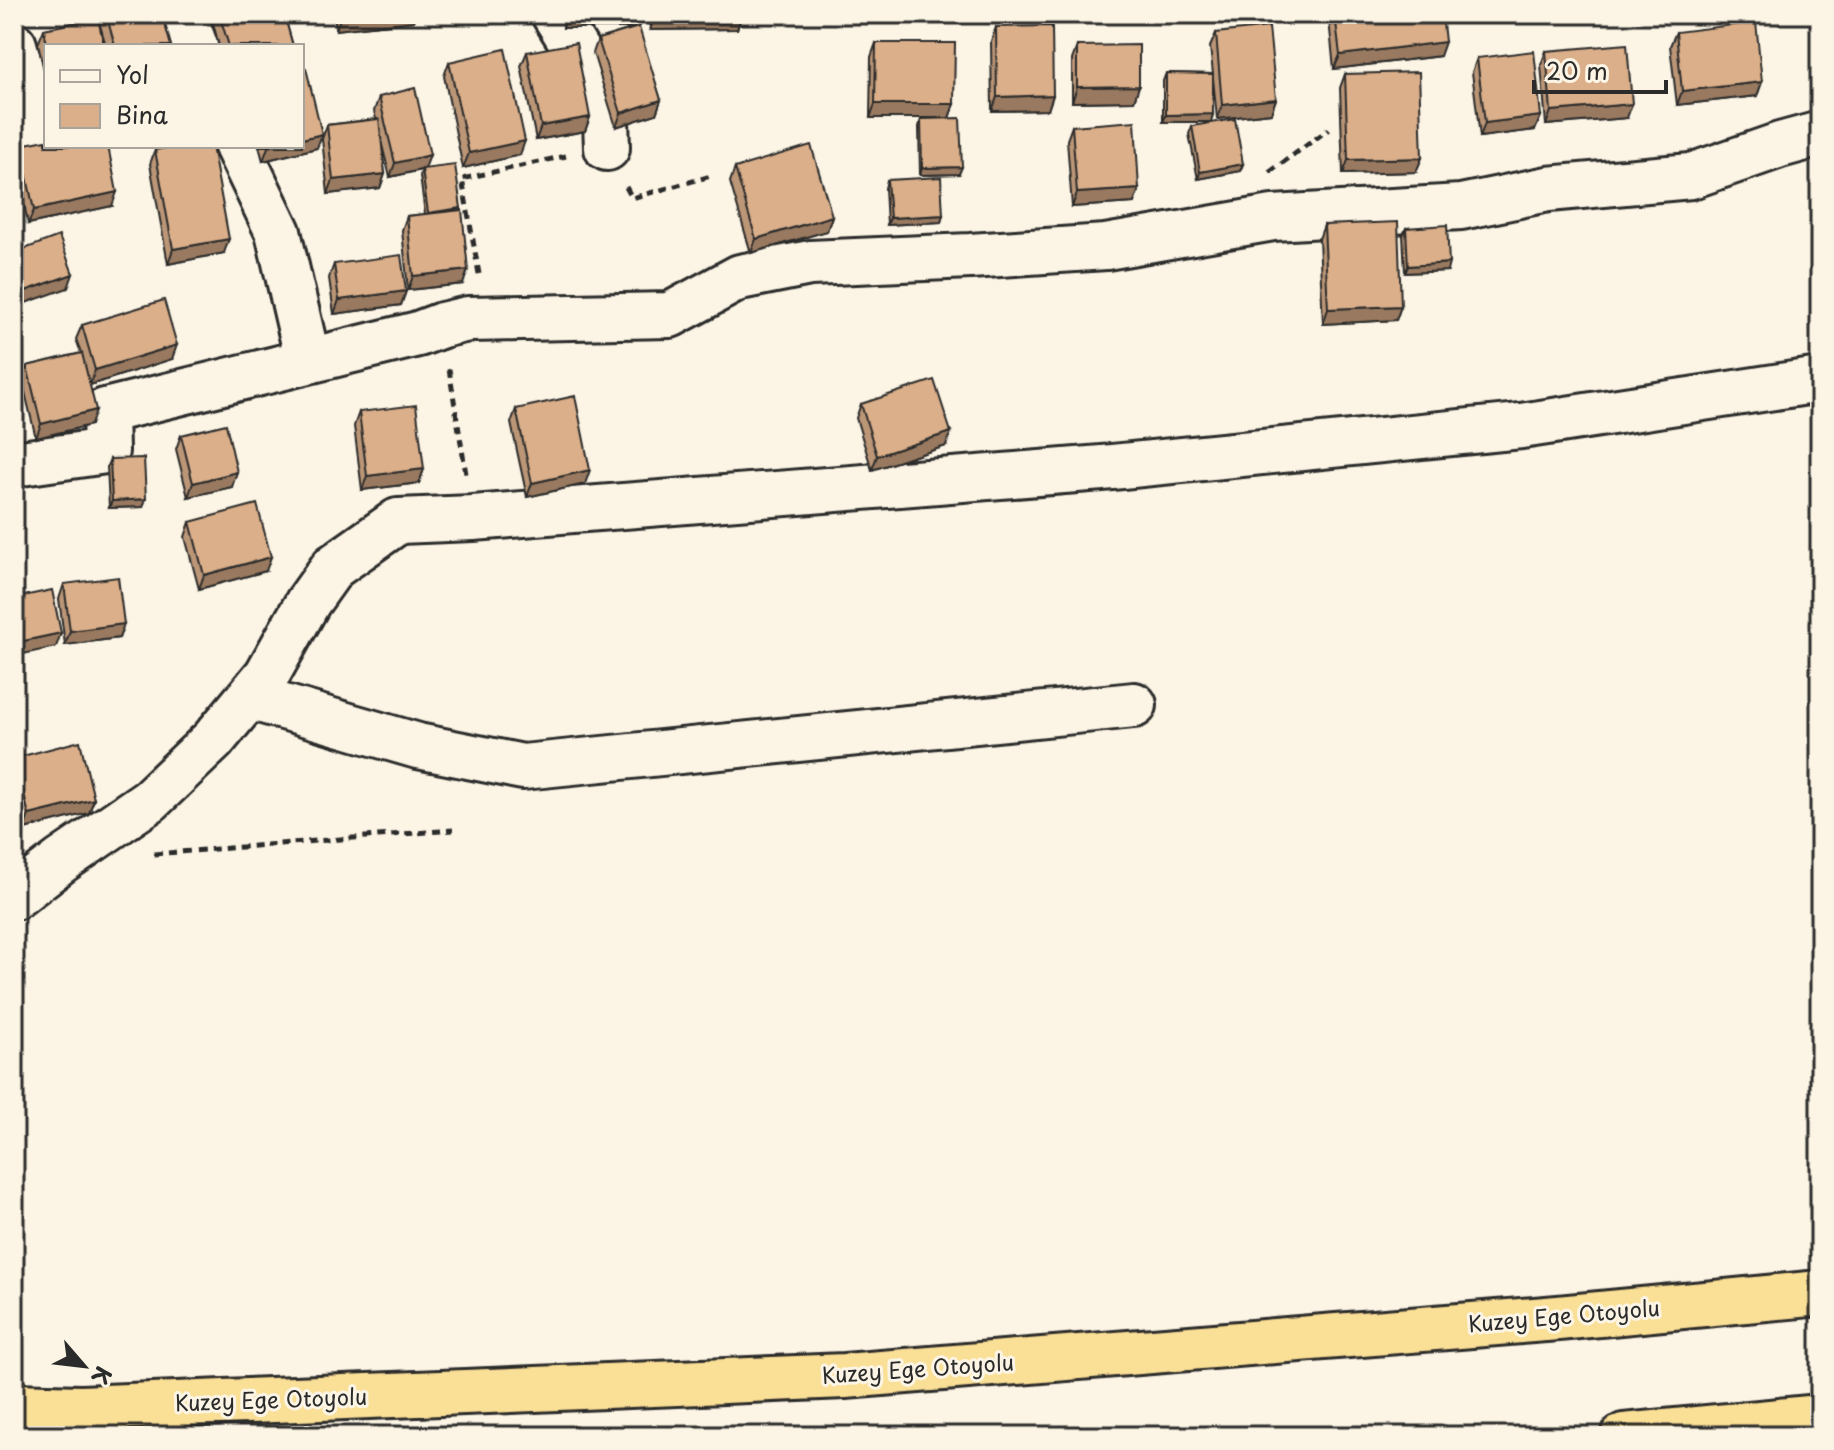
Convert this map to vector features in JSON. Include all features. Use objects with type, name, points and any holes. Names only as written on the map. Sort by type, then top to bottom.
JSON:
[{"type":"highway","name":"Kuzey Ege Otoyolu","points":[[14,1406],[81,1408],[845,1376],[1558,1318],[1820,1293]]},
{"type":"highway","points":[[1624,1436],[1820,1417]]},
{"type":"street","points":[[183,14],[194,44]]},
{"type":"street","points":[[554,14],[577,51],[606,121],[607,148]]},
{"type":"street","points":[[14,45],[35,122],[14,127]]},
{"type":"street","points":[[14,464],[106,451],[105,411],[468,319],[670,315],[740,277],[810,263],[1106,247],[1273,218],[1461,207],[1548,189],[1691,176],[1820,134]]},
{"type":"street","points":[[238,148],[278,232],[308,361]]},
{"type":"street","points":[[14,897],[150,800],[213,740],[267,675],[308,602],[333,567],[398,521],[473,518],[1102,468],[1521,426],[1820,380]]},
{"type":"street","points":[[249,697],[418,746],[523,767],[1134,705]]},
{"type":"path","points":[[487,318],[462,179],[607,148],[632,198],[711,176]]},
{"type":"path","points":[[442,325],[473,518]]},
{"type":"path","points":[[140,855],[453,830]]},
{"type":"building","points":[[106,14],[162,14],[170,44],[114,44]]},
{"type":"building","points":[[219,14],[284,14],[292,44],[228,44]]},
{"type":"building","points":[[742,14],[742,15],[655,16]]},
{"type":"building","points":[[1335,14],[1442,14],[1445,42],[1340,55]]},
{"type":"building","points":[[98,18],[104,44],[47,44],[44,29]]},
{"type":"building","points":[[1756,22],[1762,82],[1682,91],[1676,32]]},
{"type":"building","points":[[1052,26],[1053,95],[997,97],[996,27]]},
{"type":"building","points":[[639,27],[661,100],[621,113],[598,39]]},
{"type":"building","points":[[1269,27],[1276,99],[1222,105],[1216,33]]},
{"type":"building","points":[[576,43],[590,117],[541,126],[527,52]]},
{"type":"building","points":[[876,43],[955,43],[954,104],[875,104]]},
{"type":"building","points":[[1627,44],[1632,104],[1551,111],[1546,51]]},
{"type":"building","points":[[1139,45],[1139,86],[1077,87],[1077,46]]},
{"type":"building","points":[[505,49],[525,141],[469,153],[449,62]]},
{"type":"building","points":[[1534,51],[1541,116],[1485,123],[1477,58]]},
{"type":"building","points":[[304,68],[322,134],[304,138]]},
{"type":"building","points":[[1419,72],[1422,158],[1348,160],[1345,74]]},
{"type":"building","points":[[1166,73],[1213,74],[1213,114],[1166,115]]},
{"type":"building","points":[[415,88],[430,155],[395,163],[379,97]]},
{"type":"building","points":[[960,118],[962,167],[922,168],[921,119]]},
{"type":"building","points":[[379,119],[385,174],[333,180],[327,125]]},
{"type":"building","points":[[1235,119],[1243,164],[1200,172],[1192,126]]},
{"type":"building","points":[[1135,121],[1139,189],[1077,193],[1072,126]]},
{"type":"building","points":[[44,140],[44,148],[108,148],[117,192],[34,210],[20,145]]},
{"type":"building","points":[[811,145],[832,216],[756,239],[735,168]]},
{"type":"building","points":[[212,148],[229,239],[173,249],[155,150]]},
{"type":"building","points":[[455,165],[461,208],[428,213],[422,169]]},
{"type":"building","points":[[941,177],[943,215],[890,218],[887,180]]},
{"type":"building","points":[[462,210],[468,270],[413,276],[407,216]]},
{"type":"building","points":[[1398,222],[1401,306],[1328,309],[1324,225]]},
{"type":"building","points":[[1447,225],[1449,263],[1408,266],[1406,228]]},
{"type":"building","points":[[59,236],[73,274],[14,295],[14,253]]},
{"type":"building","points":[[401,255],[406,291],[339,300],[334,264]]},
{"type":"building","points":[[164,300],[177,345],[95,370],[82,325]]},
{"type":"building","points":[[82,353],[96,410],[41,424],[27,366]]},
{"type":"building","points":[[14,376],[19,405],[14,406]]},
{"type":"building","points":[[934,380],[951,432],[877,456],[861,404]]},
{"type":"building","points":[[575,396],[590,470],[532,483],[516,409]]},
{"type":"building","points":[[416,405],[424,469],[367,476],[359,412]]},
{"type":"building","points":[[226,424],[237,472],[193,483],[181,435]]},
{"type":"building","points":[[144,458],[146,499],[112,501],[110,459]]},
{"type":"building","points":[[257,504],[271,557],[204,575],[190,522]]},
{"type":"building","points":[[118,577],[124,624],[70,631],[64,584]]},
{"type":"building","points":[[52,590],[61,633],[14,643],[14,598]]},
{"type":"building","points":[[80,741],[94,799],[29,815],[15,758]]}]
